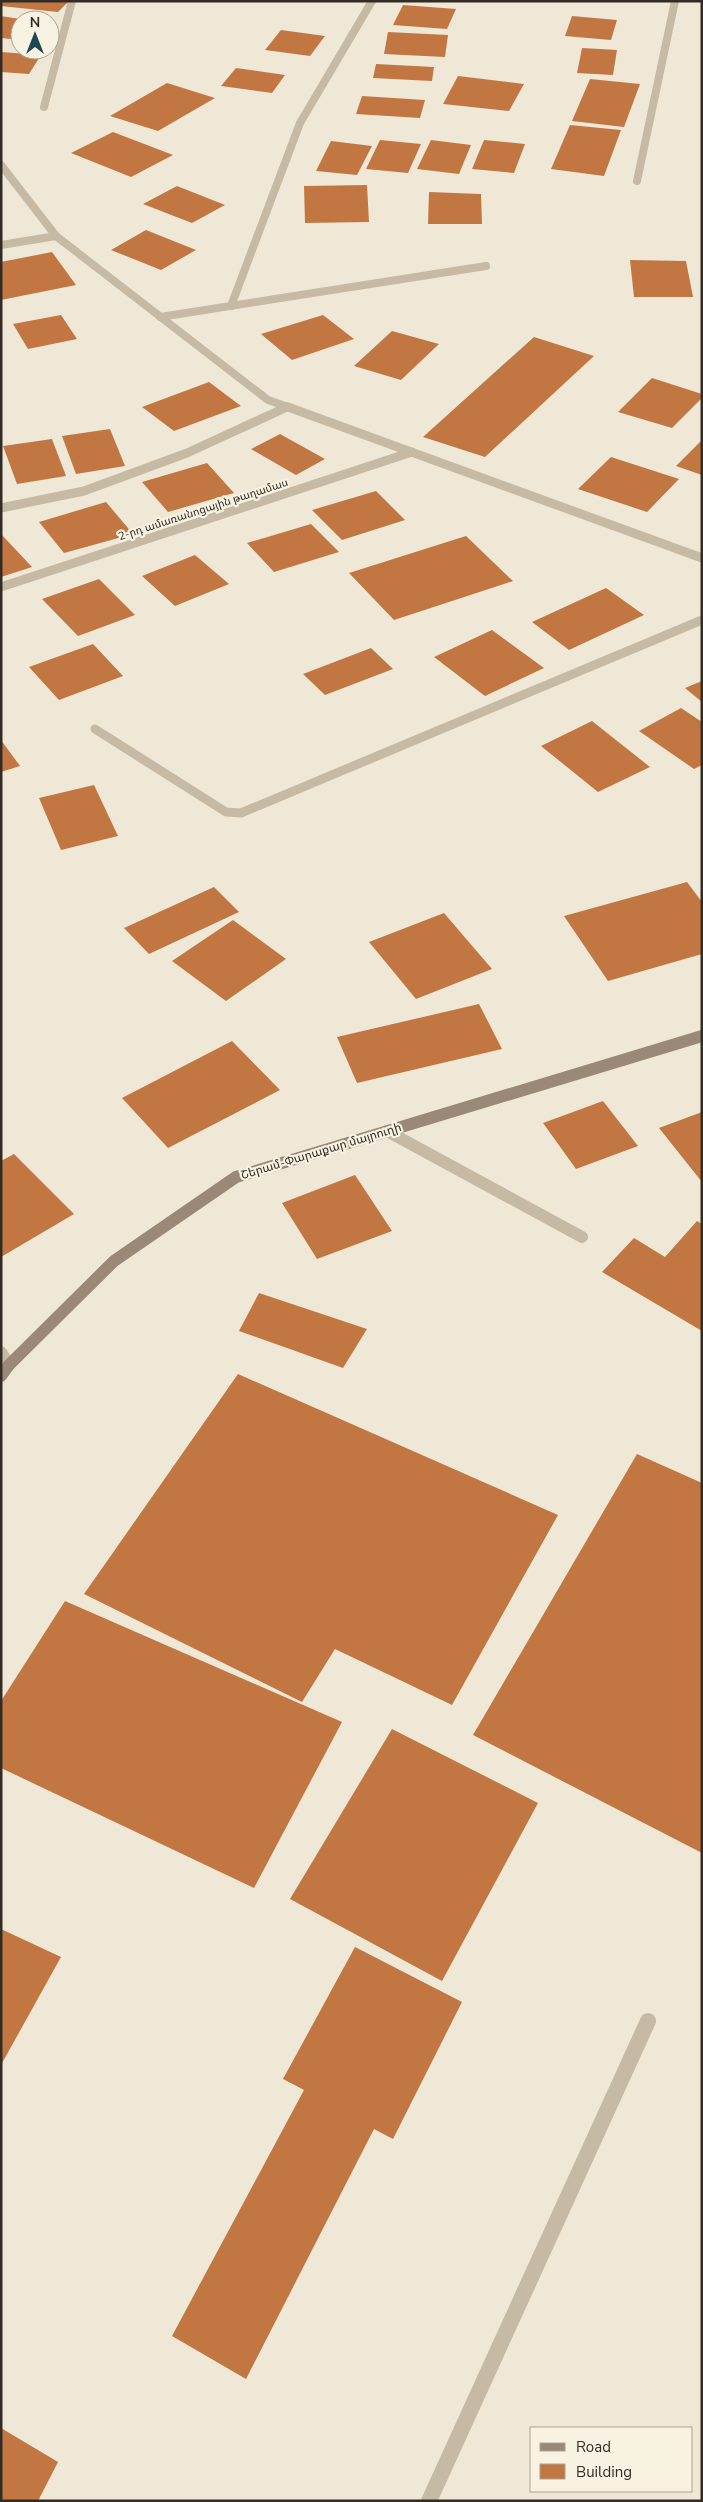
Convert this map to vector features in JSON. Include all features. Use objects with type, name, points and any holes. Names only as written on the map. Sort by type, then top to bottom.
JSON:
[{"type":"street","points":[[44,107],[72,1]]},
{"type":"street","points":[[231,306],[300,123],[372,1]]},
{"type":"street","points":[[637,181],[675,1]]},
{"type":"street","points":[[1,165],[56,236],[268,400],[702,558]]},
{"type":"street","points":[[1,245],[56,236]]},
{"type":"street","points":[[160,317],[486,266]]},
{"type":"street","points":[[1,508],[84,491],[187,453],[287,407]]},
{"type":"street","name":"2-րդ ամառանոցային թաղամաս","points":[[1,587],[412,452]]},
{"type":"street","points":[[95,729],[226,812],[241,813],[702,620]]},
{"type":"street","name":"Շերամ-Փարաքար մայրուղի","points":[[1,1376],[9,1365],[114,1261],[236,1177],[702,1036]]},
{"type":"street","points":[[387,1131],[582,1237]]},
{"type":"street","points":[[1,1352],[9,1365]]},
{"type":"street","points":[[429,2501],[648,2021]]},
{"type":"building","points":[[1,1],[68,2],[60,10],[1,6]]},
{"type":"building","points":[[403,5],[456,9],[447,29],[393,25]]},
{"type":"building","points":[[1,16],[10,17],[10,39],[1,38]]},
{"type":"building","points":[[572,16],[617,20],[611,40],[565,36]]},
{"type":"building","points":[[281,30],[325,36],[310,56],[265,50]]},
{"type":"building","points":[[388,32],[448,35],[445,57],[384,54]]},
{"type":"building","points":[[582,48],[617,50],[613,75],[577,73]]},
{"type":"building","points":[[1,52],[10,53],[10,60],[38,60],[29,74],[1,72]]},
{"type":"building","points":[[376,64],[434,67],[432,81],[373,78]]},
{"type":"building","points":[[236,68],[285,75],[272,93],[221,86]]},
{"type":"building","points":[[458,76],[524,84],[509,111],[443,104]]},
{"type":"building","points":[[590,79],[640,84],[624,127],[572,121]]},
{"type":"building","points":[[167,83],[215,98],[158,131],[110,116]]},
{"type":"building","points":[[362,96],[425,100],[420,118],[356,114]]},
{"type":"building","points":[[570,125],[621,130],[604,176],[551,169]]},
{"type":"building","points":[[113,132],[173,155],[131,177],[71,153]]},
{"type":"building","points":[[380,140],[421,144],[408,173],[366,169]]},
{"type":"building","points":[[431,140],[471,145],[459,174],[417,169]]},
{"type":"building","points":[[484,140],[525,144],[514,173],[472,169]]},
{"type":"building","points":[[331,141],[372,146],[357,175],[316,171]]},
{"type":"building","points":[[367,185],[369,222],[305,223],[304,186]]},
{"type":"building","points":[[177,186],[225,205],[192,223],[143,204]]},
{"type":"building","points":[[429,192],[481,194],[482,224],[428,224]]},
{"type":"building","points":[[146,230],[196,250],[161,270],[111,250]]},
{"type":"building","points":[[52,252],[76,285],[1,300],[1,262]]},
{"type":"building","points":[[630,260],[686,261],[693,297],[634,297]]},
{"type":"building","points":[[61,315],[77,339],[28,349],[13,324]]},
{"type":"building","points":[[323,315],[354,339],[292,360],[261,334]]},
{"type":"building","points":[[392,331],[439,344],[401,380],[354,366]]},
{"type":"building","points":[[534,337],[594,356],[485,457],[423,437]]},
{"type":"building","points":[[652,378],[702,394],[702,398],[672,428],[618,412]]},
{"type":"building","points":[[209,382],[241,406],[174,431],[142,407]]},
{"type":"building","points":[[110,429],[125,466],[76,474],[62,436]]},
{"type":"building","points":[[280,434],[325,459],[296,475],[251,449]]},
{"type":"building","points":[[52,439],[66,476],[17,484],[3,446]]},
{"type":"building","points":[[702,440],[702,475],[676,466]]},
{"type":"building","points":[[611,457],[679,479],[647,512],[578,489]]},
{"type":"building","points":[[207,463],[234,493],[168,512],[142,482]]},
{"type":"building","points":[[376,491],[405,520],[342,540],[312,510]]},
{"type":"building","points":[[106,502],[133,534],[64,553],[39,522]]},
{"type":"building","points":[[311,524],[339,552],[274,572],[247,543]]},
{"type":"building","points":[[1,534],[32,567],[1,577]]},
{"type":"building","points":[[466,536],[513,581],[394,620],[349,573]]},
{"type":"building","points":[[195,555],[229,584],[175,606],[142,576]]},
{"type":"building","points":[[99,579],[135,615],[78,636],[42,599]]},
{"type":"building","points":[[606,588],[644,615],[569,650],[532,622]]},
{"type":"building","points":[[492,630],[544,668],[485,696],[434,657]]},
{"type":"building","points":[[93,644],[123,676],[59,700],[29,667]]},
{"type":"building","points":[[371,648],[393,669],[325,695],[303,674]]},
{"type":"building","points":[[702,681],[702,702],[685,688]]},
{"type":"building","points":[[681,708],[702,722],[702,765],[694,769],[639,731]]},
{"type":"building","points":[[592,721],[650,767],[598,792],[541,746]]},
{"type":"building","points":[[1,740],[20,766],[1,772]]},
{"type":"building","points":[[94,785],[118,836],[61,850],[39,798]]},
{"type":"building","points":[[687,882],[702,902],[702,954],[608,981],[564,916]]},
{"type":"building","points":[[214,887],[239,912],[149,954],[124,928]]},
{"type":"building","points":[[444,913],[492,969],[416,999],[369,942]]},
{"type":"building","points":[[233,920],[286,959],[226,1001],[172,961]]},
{"type":"building","points":[[479,1004],[502,1049],[357,1083],[337,1037]]},
{"type":"building","points":[[232,1041],[280,1090],[168,1148],[122,1098]]},
{"type":"building","points":[[603,1101],[638,1146],[576,1169],[543,1123]]},
{"type":"building","points":[[702,1112],[702,1182],[659,1128]]},
{"type":"building","points":[[14,1154],[74,1214],[1,1257],[1,1161]]},
{"type":"building","points":[[355,1175],[392,1231],[317,1259],[282,1203]]},
{"type":"building","points":[[697,1221],[702,1224],[702,1331],[602,1272],[634,1238],[665,1257]]},
{"type":"building","points":[[259,1293],[367,1329],[343,1368],[239,1331]]},
{"type":"building","points":[[238,1374],[558,1515],[452,1705],[335,1649],[302,1702],[84,1594]]},
{"type":"building","points":[[637,1454],[702,1483],[702,1853],[473,1735]]},
{"type":"building","points":[[65,1601],[342,1722],[254,1888],[1,1768],[1,1701]]},
{"type":"building","points":[[392,1729],[538,1803],[442,1981],[290,1899]]},
{"type":"building","points":[[1,1929],[61,1957],[1,2065]]},
{"type":"building","points":[[355,1947],[462,2002],[393,2139],[374,2129],[246,2379],[172,2336],[304,2090],[283,2079]]},
{"type":"building","points":[[1,2428],[58,2462],[38,2501],[1,2501]]}]
